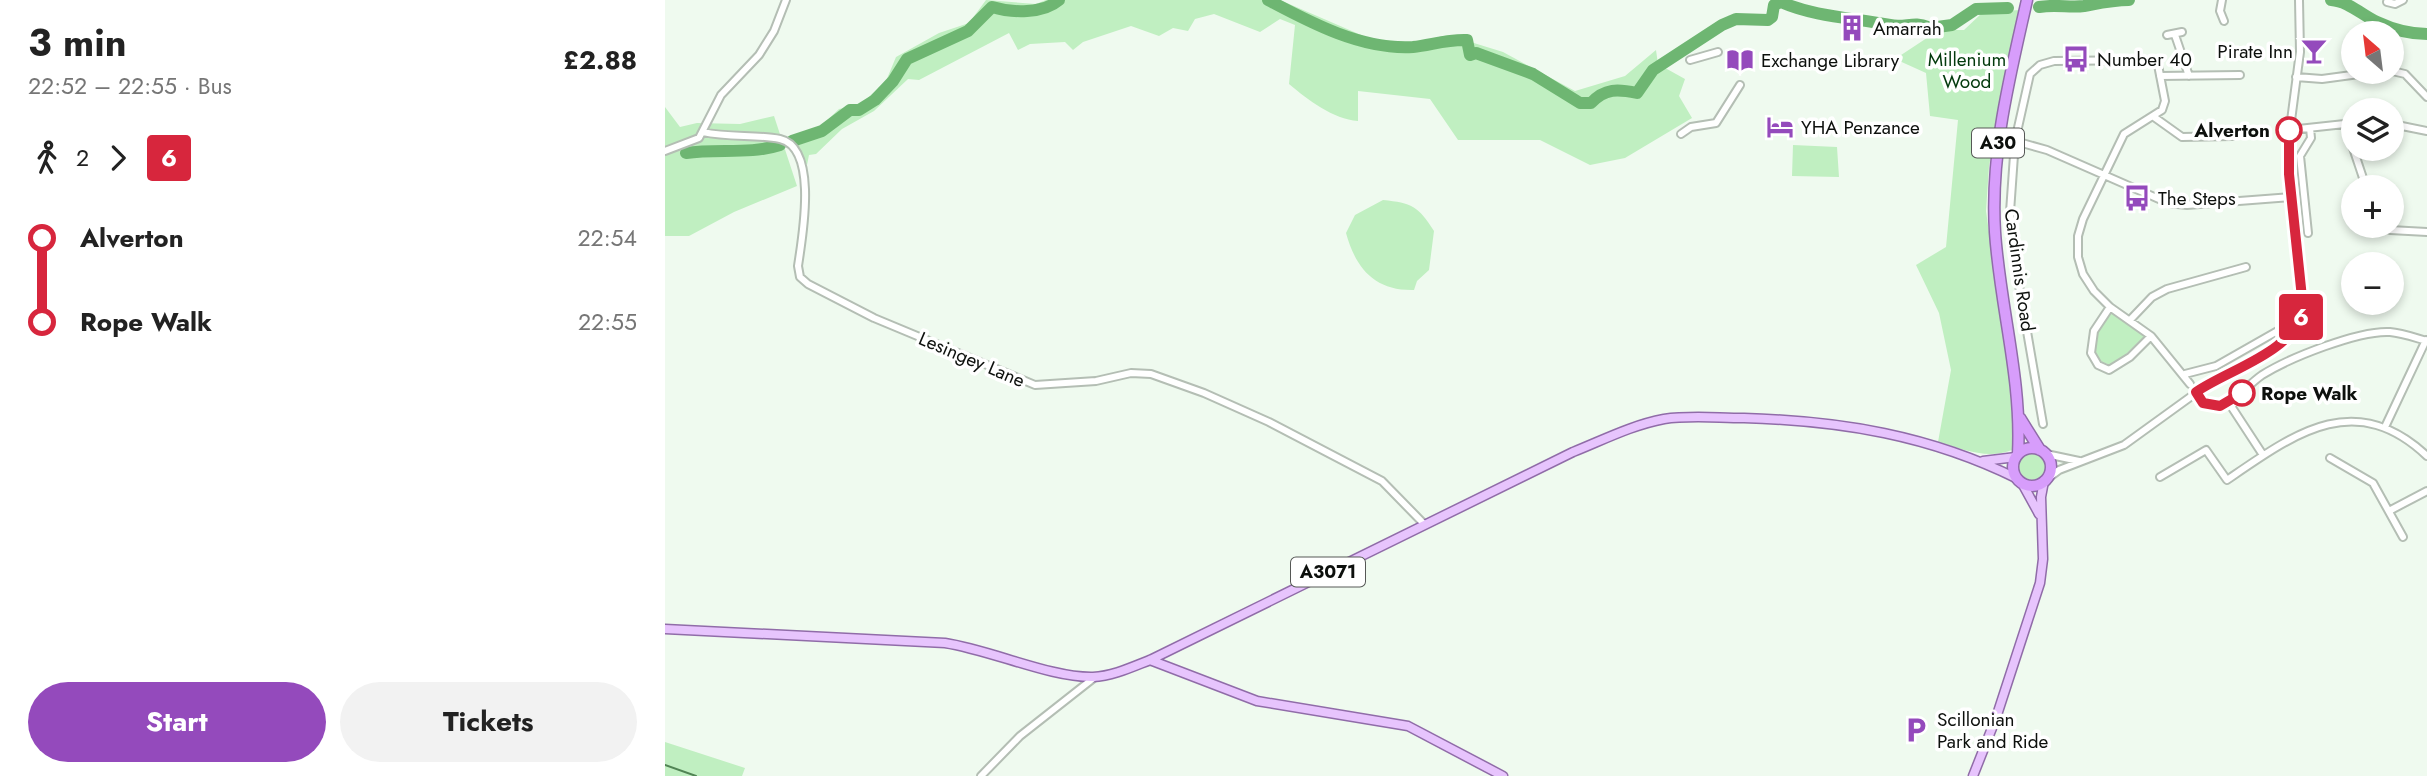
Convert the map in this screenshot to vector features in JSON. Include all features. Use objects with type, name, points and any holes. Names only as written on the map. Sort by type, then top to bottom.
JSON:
[{"type":"highway","name":"A30","points":[[2017,456],[2020,417],[1994,217],[1999,139],[2027,0]]},
{"type":"highway","name":"A30","points":[[2020,417],[2043,452]]},
{"type":"highway","points":[[2026,449],[2043,452],[2051,465],[2046,480],[2033,486],[2020,481],[2014,468],[2017,456],[2026,449]]},
{"type":"main road","name":"A3071","points":[[665,629],[945,642],[978,648],[1062,674],[1095,677],[1150,660],[1573,452],[1640,425],[1665,419],[1696,417],[1832,422],[1890,433],[1980,462],[2020,481]]},
{"type":"main road","name":"A3071","points":[[1980,462],[2017,456]]},
{"type":"main road","points":[[1973,776],[2033,609],[2043,559],[2040,517],[2046,480]]},
{"type":"main road","points":[[2020,481],[2040,517]]},
{"type":"main road","points":[[1150,660],[1258,701],[1408,726],[1503,776]]},
{"type":"street","points":[[665,151],[686,145],[703,132],[721,95],[758,55],[775,31],[786,0]]},
{"type":"street","points":[[2222,0],[2220,10],[2224,21]]},
{"type":"street","points":[[2046,480],[2080,461],[2105,455],[2124,445],[2218,377],[2277,347],[2295,332],[2303,307],[2291,197],[2289,130],[2300,52],[2299,0]]},
{"type":"street","points":[[2388,2],[2395,4],[2403,0]]},
{"type":"street","points":[[2175,34],[2189,76]]},
{"type":"street","points":[[1690,60],[1718,52]]},
{"type":"street","name":"Cardinnis Road","points":[[2043,424],[2015,262],[2010,212],[2015,141],[2030,74],[2040,65],[2054,61],[2151,60],[2158,65],[2160,76]]},
{"type":"street","points":[[2405,74],[2427,97]]},
{"type":"street","points":[[2190,384],[2185,374],[2151,336],[2111,307],[2083,274],[2078,257],[2078,236],[2102,176],[2124,134],[2154,117],[2165,101],[2160,76],[2240,75]]},
{"type":"street","points":[[2296,77],[2322,79],[2341,76]]},
{"type":"street","points":[[1681,134],[1691,127],[1716,123],[1739,85]]},
{"type":"street","points":[[2154,117],[2182,137],[2232,136]]},
{"type":"street","points":[[2289,130],[2341,124]]},
{"type":"street","points":[[2404,126],[2427,131]]},
{"type":"street","points":[[2308,233],[2300,156],[2311,138],[2310,128]]},
{"type":"street","name":"Lesingey Lane","points":[[703,132],[727,138],[782,139],[793,149],[802,164],[805,180],[798,266],[800,277],[808,284],[874,318],[1035,385],[1141,374],[1204,393],[1269,422],[1382,481],[1424,524]]},
{"type":"street","points":[[2015,141],[2047,150],[2168,203],[2187,205],[2291,197]]},
{"type":"street","points":[[2404,231],[2427,232]]},
{"type":"street","points":[[2130,319],[2152,297],[2167,289],[2246,267]]},
{"type":"street","points":[[2111,307],[2094,331],[2091,353],[2098,365],[2109,370],[2130,357],[2151,336]]},
{"type":"street","points":[[2185,374],[2216,366],[2281,329]]},
{"type":"street","points":[[2196,392],[2203,403],[2220,406],[2229,403],[2261,376],[2334,342],[2388,332],[2427,341],[2385,427]]},
{"type":"street","points":[[2229,403],[2263,456]]},
{"type":"street","points":[[2160,477],[2206,450],[2227,480],[2263,456],[2335,421],[2367,421],[2385,427],[2415,444],[2427,456]]},
{"type":"street","points":[[2043,452],[2080,461]]},
{"type":"street","points":[[2330,457],[2373,483],[2403,537]]},
{"type":"street","points":[[2389,511],[2427,491]]},
{"type":"street","points":[[981,776],[1020,736],[1095,677]]},
{"type":"green space","points":[[986,0],[1036,4],[1046,0],[1280,0],[1368,38],[1413,43],[1448,35],[1503,52],[1575,91],[1625,76],[1656,50],[1658,64],[1685,79],[1679,96],[1692,118],[1625,158],[1590,165],[1540,140],[1458,140],[1430,99],[1358,91],[1358,121],[1339,117],[1321,108],[1289,84],[1295,25],[1280,19],[1260,32],[1214,14],[1195,19],[1188,31],[1173,28],[1159,36],[1131,26],[1083,42],[1073,50],[1065,42],[1030,44],[1018,50],[1009,33],[919,80],[908,79],[874,111],[842,129],[816,154],[809,155],[807,165],[789,138],[818,129],[839,109],[860,105],[886,81],[896,57],[939,33],[969,23]]},
{"type":"green space","name":"Millenium Wood","points":[[2019,10],[1989,166],[1986,211],[2015,417],[2012,450],[1984,454],[1938,442],[1951,370],[1939,313],[1916,265],[1946,247],[1958,120],[1930,116],[1926,73],[1895,59],[1939,30],[1964,30],[1982,13]]},
{"type":"green space","points":[[665,107],[680,127],[697,123],[740,124],[774,116],[797,186],[734,212],[689,236],[665,236]]},
{"type":"green space","points":[[1793,145],[1837,147],[1839,177],[1792,176]]},
{"type":"green space","points":[[1383,200],[1413,207],[1434,231],[1429,270],[1417,281],[1414,290],[1388,287],[1378,282],[1362,267],[1350,246],[1346,233],[1355,215]]},
{"type":"green space","points":[[2109,310],[2145,336],[2121,359],[2110,365],[2102,362],[2094,353],[2097,327]]},
{"type":"green space","points":[[2033,452],[2043,456],[2047,466],[2043,476],[2033,480],[2023,476],[2019,466],[2023,456]]},
{"type":"green space","points":[[665,742],[745,768],[742,776],[665,776]]},
{"type":"waterway","points":[[792,141],[822,131],[850,110],[859,110],[875,100],[893,81],[907,59],[968,31],[992,7],[1027,11],[1045,8],[1059,0]]},
{"type":"waterway","points":[[1268,0],[1319,26],[1375,44],[1413,47],[1467,40],[1470,55],[1476,53],[1533,74],[1580,103],[1591,103],[1612,91],[1637,93],[1653,70],[1722,25],[1736,19],[1768,20],[1772,17],[1774,5],[1781,2],[1807,11],[1835,16],[1895,26],[1928,27]]},
{"type":"waterway","points":[[2039,7],[2079,6],[2129,0]]},
{"type":"waterway","points":[[2331,0],[2349,6],[2389,27],[2427,34]]},
{"type":"waterway","points":[[1930,28],[1952,25],[1976,9],[2008,8]]},
{"type":"waterway","points":[[686,153],[757,150],[780,145]]},
{"type":"waterway","points":[[665,765],[696,776]]},
{"type":"bus line","name":"6","points":[[2242,393],[2220,406],[2203,403],[2196,392],[2218,377],[2288,340],[2300,320],[2303,307],[2287,151],[2289,130]]},
{"type":"place","name":"Amarrah","points":[[1852,28]]},
{"type":"place","name":"Pirate Inn","points":[[2314,51]]},
{"type":"place","name":"Number 40","points":[[2076,59]]},
{"type":"place","name":"Exchange Library","points":[[1740,60]]},
{"type":"place","name":"YHA Penzance","points":[[1780,127]]},
{"type":"place","name":"Alverton","points":[[2289,130]]},
{"type":"place","name":"The Steps","points":[[2137,198]]},
{"type":"place","name":"Rope Walk","points":[[2242,393]]},
{"type":"place","name":"Scillonian Park and Ride","points":[[1916,730]]}]
